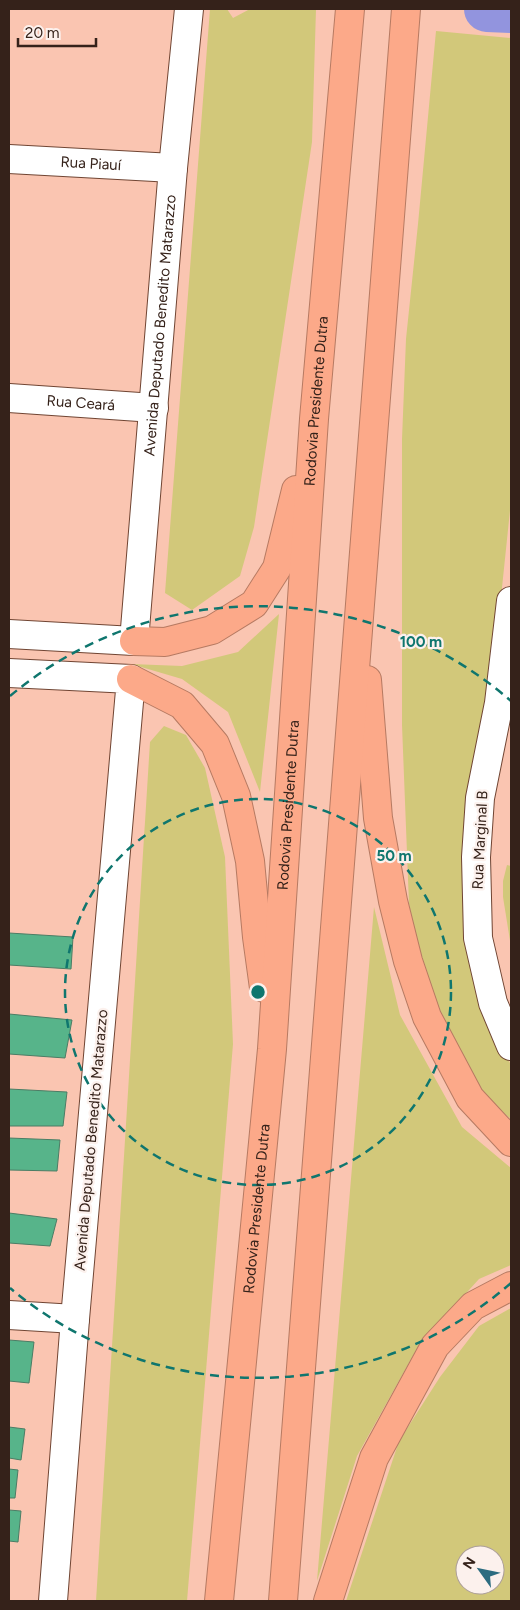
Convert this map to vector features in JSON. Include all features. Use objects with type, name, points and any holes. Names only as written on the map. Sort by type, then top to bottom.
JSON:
[{"type":"highway","name":"Rodovia Presidente Dutra","points":[[219,1601],[272,1049],[314,418],[350,9]]},
{"type":"highway","points":[[283,1601],[406,9]]},
{"type":"highway","points":[[134,641],[165,642],[212,630],[254,604],[277,568],[314,418]]},
{"type":"highway","points":[[360,592],[378,818],[393,901],[408,961],[426,1017],[470,1098],[511,1142]]},
{"type":"highway","points":[[131,679],[182,705],[215,744],[236,796],[250,861],[257,937],[272,1049]]},
{"type":"highway","points":[[328,1601],[374,1458],[435,1346],[473,1306],[511,1286]]},
{"type":"street","name":"Avenida Deputado Benedito Matarazzo","points":[[134,641],[173,168],[189,9]]},
{"type":"street","name":"Rua Piauí","points":[[9,159],[173,168]]},
{"type":"street","name":"Rua Ceará","points":[[9,398],[154,408]]},
{"type":"street","name":"Rua Marginal B","points":[[511,601],[505,705],[480,798],[476,857],[478,938],[493,1003],[511,1046]]},
{"type":"street","points":[[9,634],[134,641]]},
{"type":"street","points":[[9,673],[131,679]]},
{"type":"street","name":"Avenida Deputado Benedito Matarazzo","points":[[53,1601],[75,1319],[131,679]]},
{"type":"street","points":[[9,1315],[75,1319]]},
{"type":"shaded area","points":[[210,9],[227,9],[233,18],[250,9],[316,9],[312,142],[254,527],[240,576],[192,610],[165,593]]},
{"type":"shaded area","points":[[436,31],[511,38],[511,501],[490,703],[486,1015],[511,1065],[511,1119],[483,1096],[455,1047],[427,987],[409,904],[402,725],[402,439],[406,339]]},
{"type":"shaded area","points":[[279,614],[260,792],[228,712],[182,679],[131,664],[182,666],[238,652]]},
{"type":"shaded area","points":[[164,726],[186,735],[205,768],[225,857],[233,1044],[187,1601],[96,1601],[150,742]]},
{"type":"shaded area","points":[[507,865],[511,866],[511,947],[503,897],[503,881]]},
{"type":"shaded area","points":[[374,907],[400,1015],[462,1127],[511,1168],[511,1265],[479,1279],[419,1345],[357,1456],[317,1581]]},
{"type":"shaded area","points":[[511,1308],[511,1601],[346,1601],[399,1441],[440,1377],[479,1326]]},
{"type":"building","points":[[9,933],[73,937],[71,969],[9,965]]},
{"type":"building","points":[[9,1014],[72,1020],[65,1058],[9,1054]]},
{"type":"building","points":[[9,1089],[67,1092],[63,1126],[9,1126]]},
{"type":"building","points":[[9,1138],[60,1140],[57,1171],[9,1170]]},
{"type":"building","points":[[9,1213],[57,1219],[50,1246],[9,1243]]},
{"type":"building","points":[[9,1340],[34,1342],[29,1383],[9,1381]]},
{"type":"building","points":[[9,1427],[25,1429],[21,1460],[9,1458]]},
{"type":"building","points":[[9,1469],[18,1470],[15,1498],[9,1498]]},
{"type":"building","points":[[9,1510],[21,1511],[18,1542],[9,1541]]},
{"type":"waterway","points":[[487,9],[511,10]]}]
